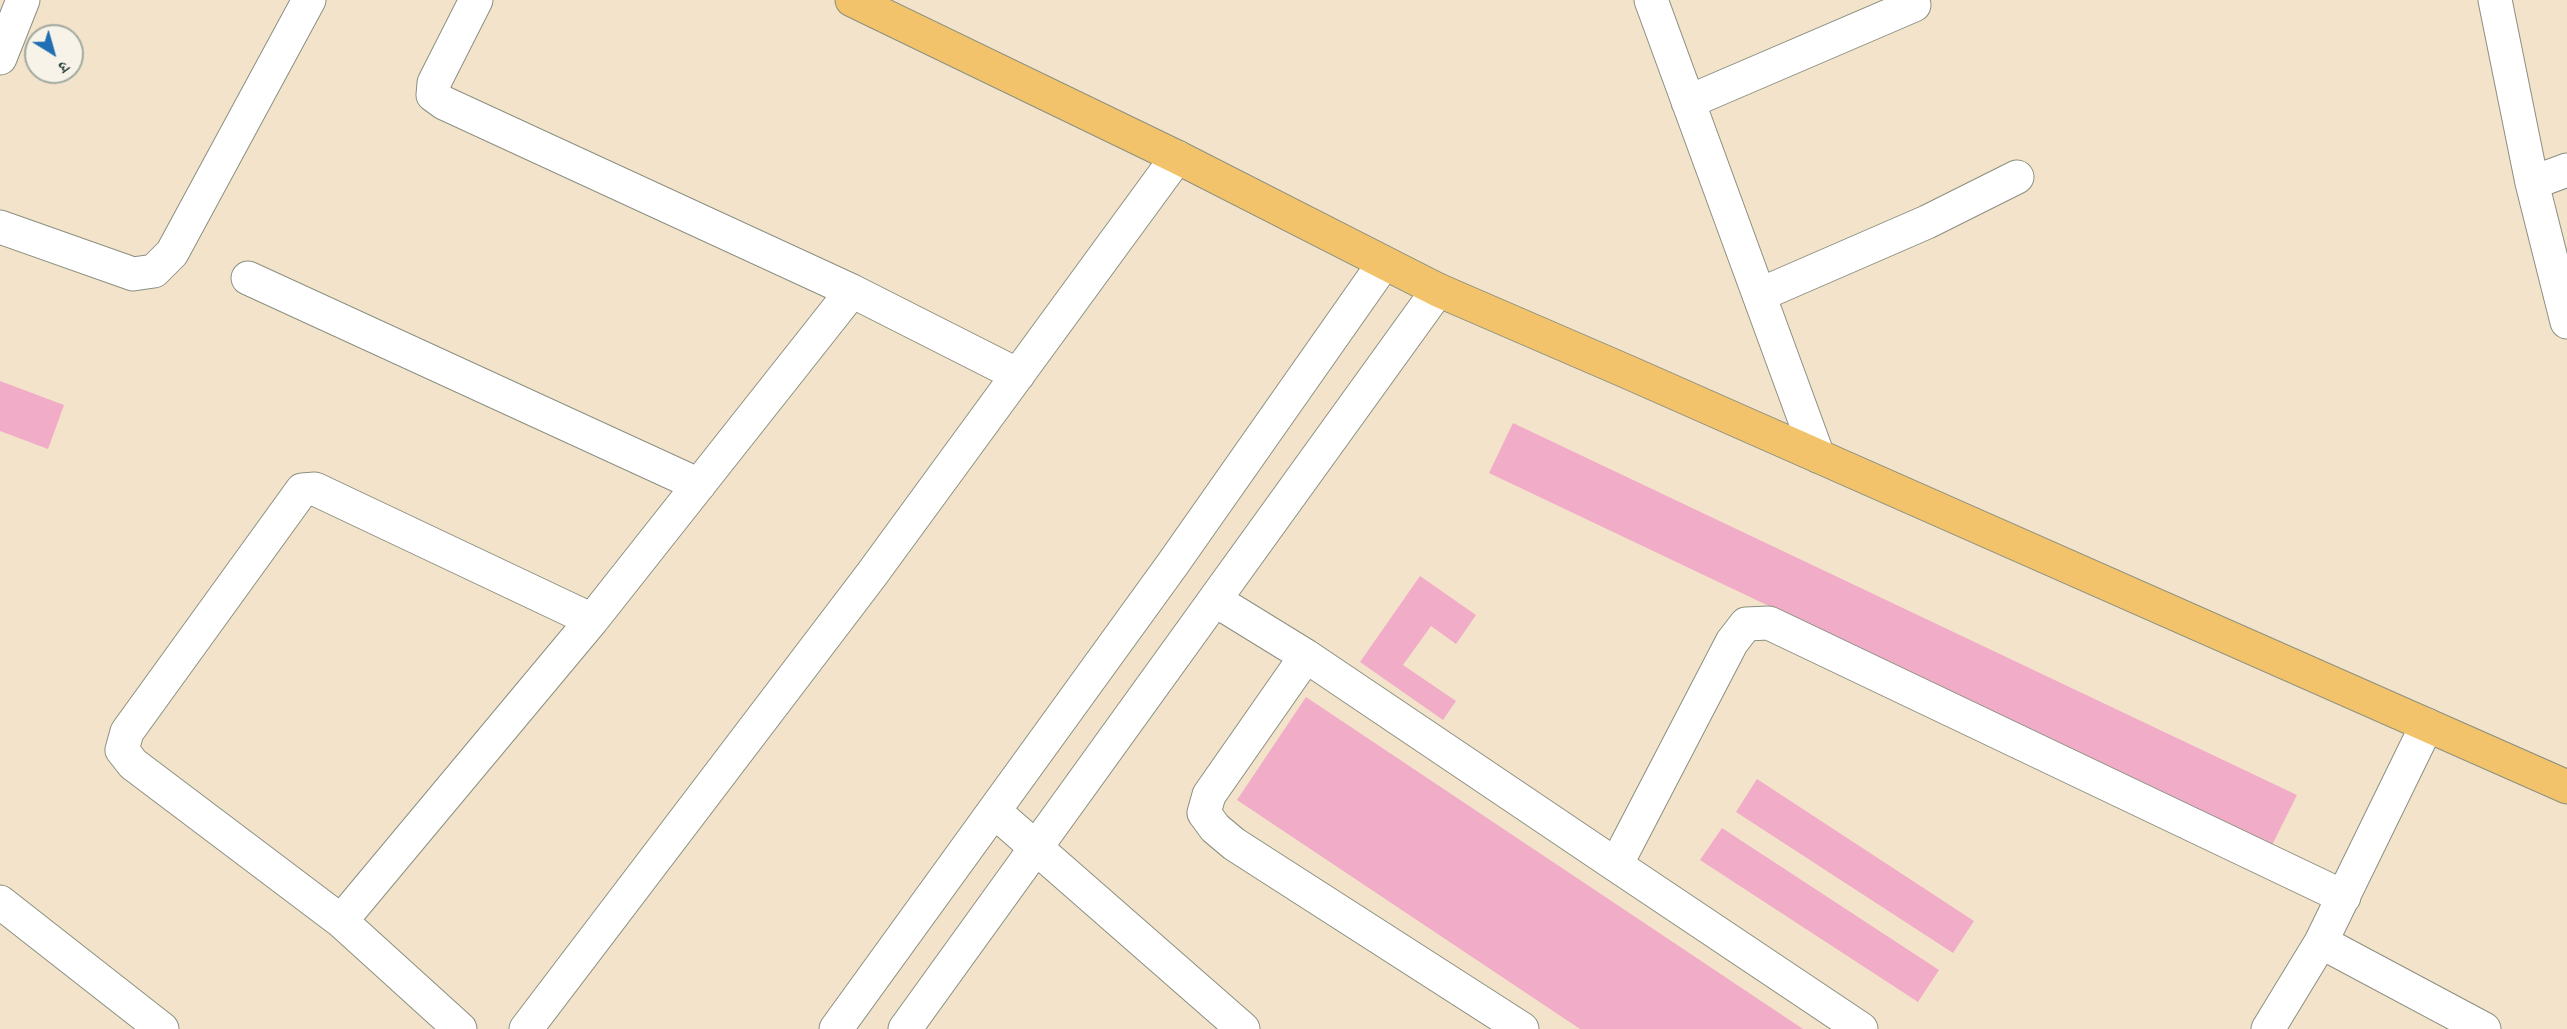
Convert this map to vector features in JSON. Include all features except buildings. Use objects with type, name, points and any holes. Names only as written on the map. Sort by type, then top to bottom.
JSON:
[{"type":"main road","points":[[852,0],[1177,157],[1438,290],[2567,787]]},
{"type":"street","points":[[0,58],[23,0]]},
{"type":"street","points":[[0,227],[133,274],[154,271],[172,253],[309,0]]},
{"type":"street","points":[[476,0],[434,83],[434,95],[439,99],[852,291],[1018,375]]},
{"type":"street","points":[[1651,0],[1818,456]]},
{"type":"street","points":[[2495,0],[2532,183],[2567,322]]},
{"type":"street","points":[[1688,102],[1914,5]]},
{"type":"street","points":[[526,1029],[872,574],[1177,157]]},
{"type":"street","points":[[2532,183],[2567,170]]},
{"type":"street","points":[[1759,295],[1927,222],[2017,177]]},
{"type":"street","points":[[836,1029],[1384,263]]},
{"type":"street","points":[[248,278],[699,485]]},
{"type":"street","points":[[904,1029],[1438,290]]},
{"type":"street","points":[[341,921],[592,620],[852,291]]},
{"type":"street","points":[[460,1029],[341,921],[133,764],[122,750],[127,732],[302,490],[315,489],[592,620]]},
{"type":"street","points":[[1215,600],[1306,656],[1862,1029]]},
{"type":"street","points":[[1616,865],[1732,642],[1746,624],[1769,623],[2344,897]]},
{"type":"street","points":[[1306,656],[1209,795],[1204,813],[1215,828],[1234,844],[1522,1029]]},
{"type":"street","points":[[2268,1029],[2321,942],[2427,725]]},
{"type":"street","points":[[994,811],[1243,1029]]},
{"type":"street","points":[[0,902],[162,1029]]},
{"type":"street","points":[[2321,942],[2484,1029]]}]
